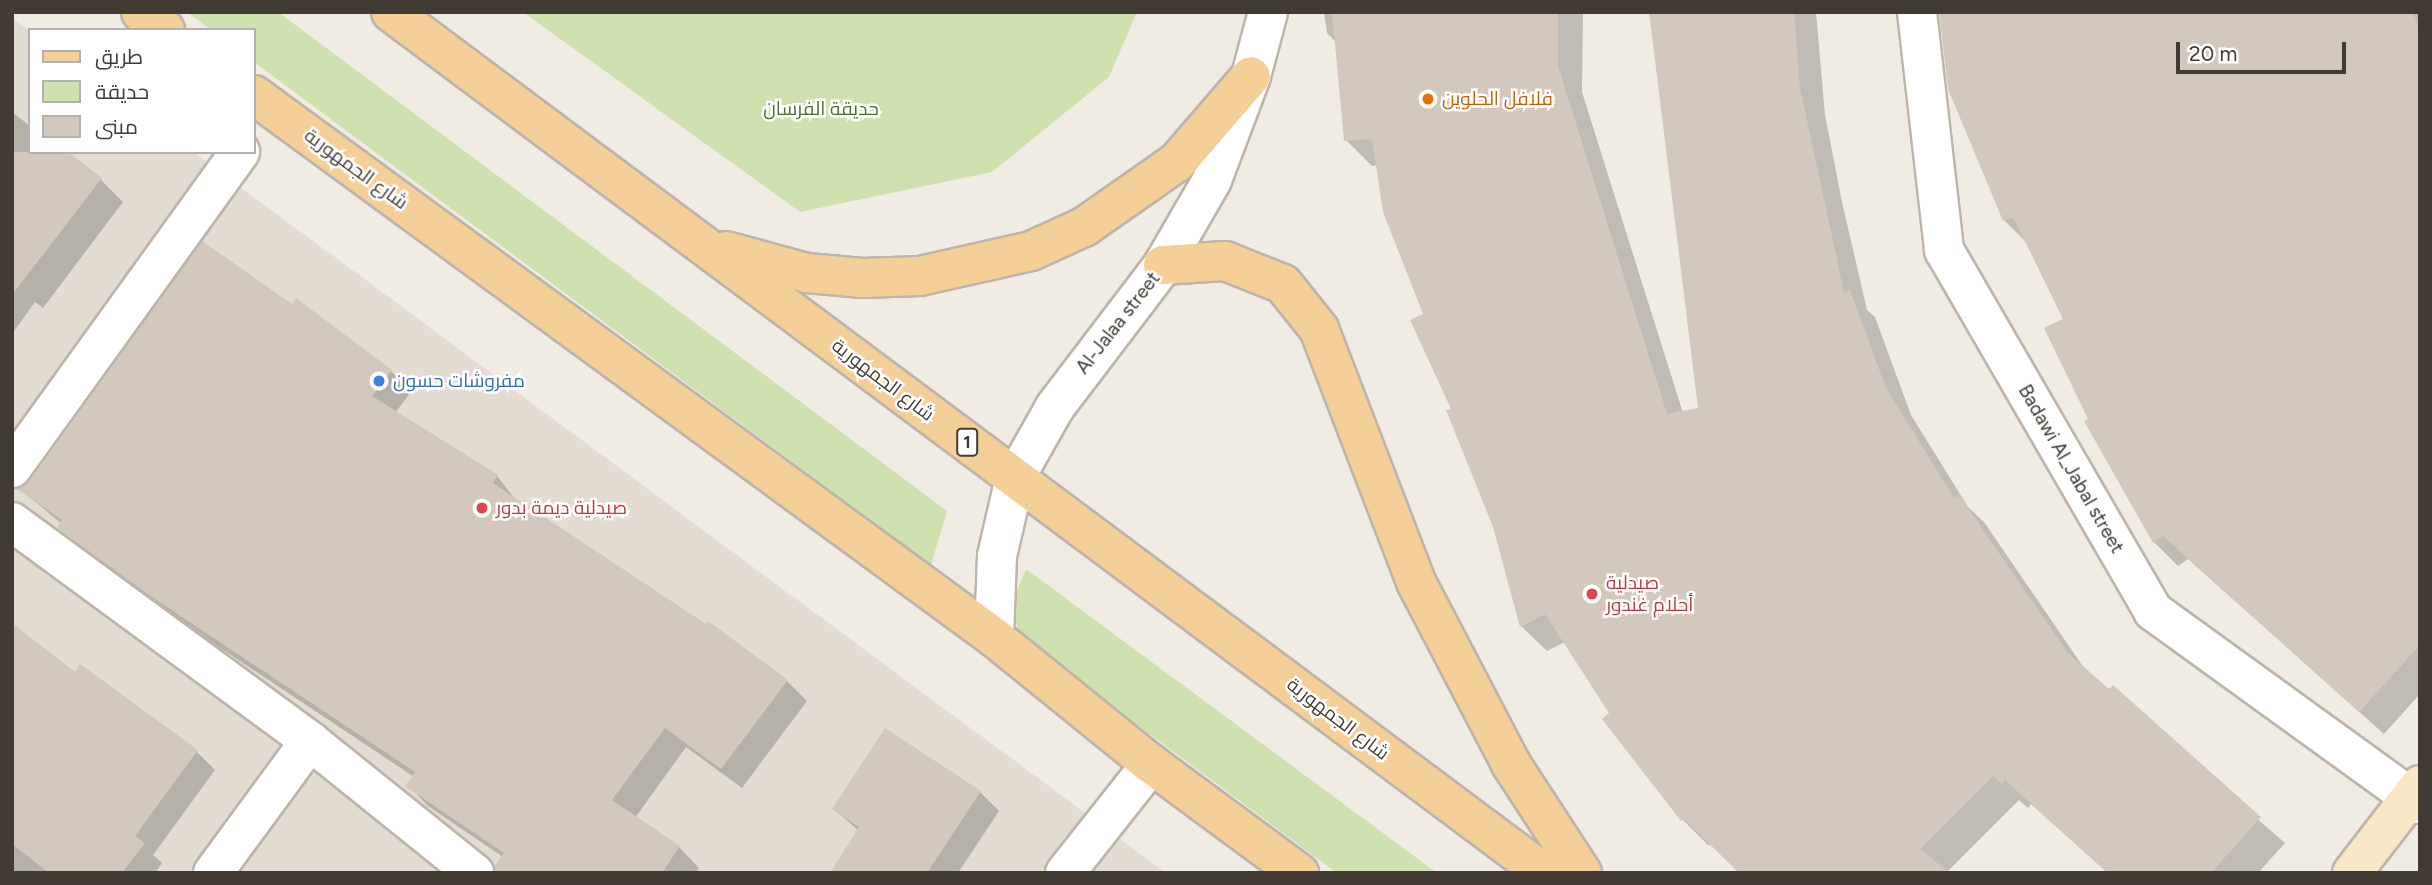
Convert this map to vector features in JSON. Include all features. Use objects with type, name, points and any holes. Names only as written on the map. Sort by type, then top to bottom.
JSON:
[{"type":"main road","points":[[141,12],[162,28]]},
{"type":"main road","name":"شارع الجمهورية","points":[[391,12],[1544,873]]},
{"type":"main road","points":[[698,241],[807,273],[863,278],[920,276],[1031,251],[1084,227],[1177,162],[1251,76]]},
{"type":"main road","name":"شارع الجمهورية","points":[[260,112],[994,637],[1151,764],[1298,873]]},
{"type":"main road","points":[[1163,265],[1225,261],[1283,284],[1319,328],[1416,582],[1511,764],[1582,873]]},
{"type":"street","name":"Al-Jalaa street","points":[[994,637],[997,556],[1015,478],[1055,407],[1163,265],[1212,180],[1251,76],[1268,12]]},
{"type":"street","name":"Badawi Al_Jabal street","points":[[1917,12],[1944,250],[2153,611],[2417,795]]},
{"type":"street","points":[[12,468],[239,154]]},
{"type":"street","points":[[12,522],[310,741],[474,873]]},
{"type":"street","points":[[213,873],[310,741]]},
{"type":"street","points":[[1065,873],[1151,764]]},
{"type":"street","points":[[2352,873],[2417,795]]},
{"type":"shaded area","points":[[12,18],[28,30],[28,154],[196,154],[1166,873],[12,873]]},
{"type":"green space","points":[[187,12],[278,12],[947,511],[931,565],[256,63],[256,28],[208,28]]},
{"type":"green space","name":"حديقة الفرسان","points":[[523,12],[1137,12],[1109,77],[992,172],[800,212]]},
{"type":"green space","points":[[1026,569],[1437,873],[1337,873],[1021,639],[1011,605]]},
{"type":"building","points":[[1332,12],[1558,12],[1558,66],[1667,414],[1698,408],[1649,12],[1794,12],[1800,88],[1844,292],[1850,290],[1886,388],[1954,498],[1959,495],[2067,652],[2109,689],[2113,685],[2261,817],[2211,873],[2108,873],[2005,780],[2002,784],[1993,776],[1920,849],[1950,873],[1739,873],[1684,819],[1681,821],[1602,719],[1609,713],[1545,614],[1520,627],[1493,527],[1446,410],[1451,409],[1410,320],[1423,314],[1383,212],[1372,139],[1344,141]]},
{"type":"building","points":[[1939,12],[2413,12],[2420,31],[2420,645],[2359,712],[2163,536],[2153,543],[2084,421],[2088,419],[2044,328],[2063,319],[2013,217],[2003,221],[1948,89]]},
{"type":"building","points":[[12,152],[71,154],[102,178],[12,295]]},
{"type":"building","points":[[202,241],[292,304],[296,298],[392,370],[372,396],[498,475],[493,483],[706,624],[708,621],[788,680],[721,769],[665,728],[612,800],[680,846],[662,873],[495,873],[495,866],[504,853],[405,786],[415,772],[149,595],[57,528],[62,520],[17,489],[30,481]]},
{"type":"building","points":[[12,623],[75,672],[80,664],[198,750],[135,836],[145,843],[122,873],[49,873],[12,844]]},
{"type":"building","points":[[885,728],[981,791],[927,873],[830,873],[859,827],[832,809]]},
{"type":"place","name":"فلافل الحلوين","points":[[1428,99]]},
{"type":"place","name":"مفروشات حسون","points":[[379,381]]},
{"type":"place","name":"صيدلية ديمة بدور","points":[[482,508]]},
{"type":"place","name":"صيدلية أحلام غندور","points":[[1592,594]]}]
